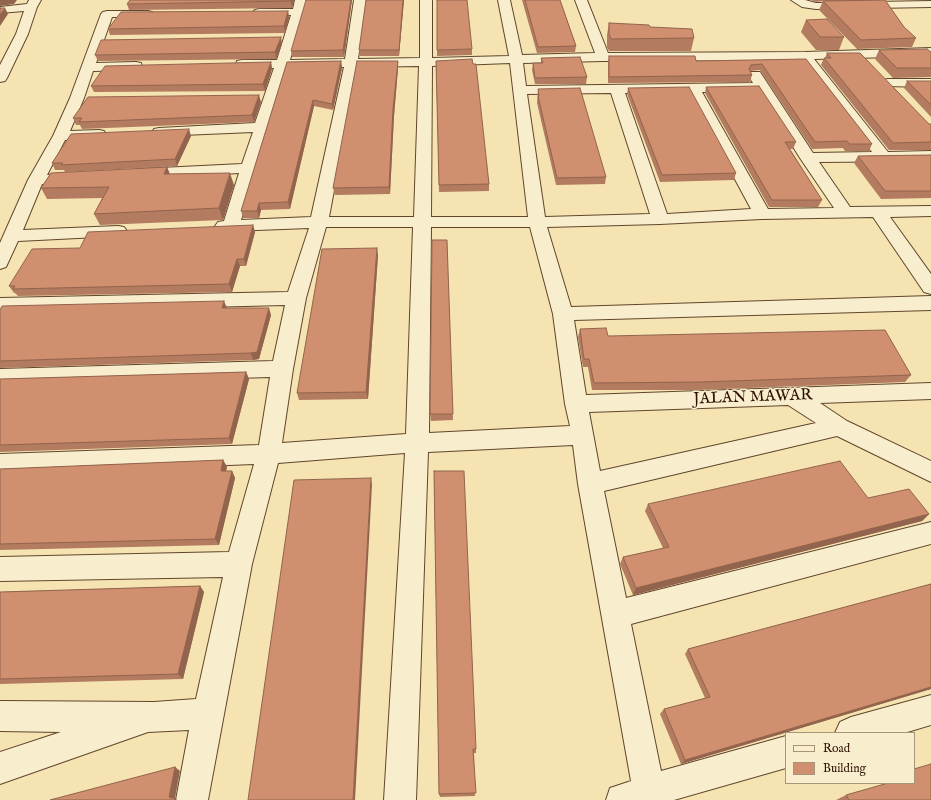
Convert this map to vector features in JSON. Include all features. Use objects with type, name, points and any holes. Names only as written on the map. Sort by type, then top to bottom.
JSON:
[{"type":"street","points":[[0,263],[36,180],[60,136],[77,98],[112,0]]},
{"type":"street","points":[[192,800],[238,564],[269,454],[282,369],[296,298],[319,222],[351,62],[360,0]]},
{"type":"street","points":[[400,800],[417,442],[423,221],[426,0]]},
{"type":"street","points":[[504,0],[516,58],[537,222],[563,314],[576,404],[583,434],[590,484],[616,614],[636,796],[785,752]]},
{"type":"street","points":[[581,0],[603,57]]},
{"type":"street","points":[[802,3],[931,4]]},
{"type":"street","points":[[802,3],[816,16]]},
{"type":"street","points":[[0,10],[33,4]]},
{"type":"street","points":[[0,78],[3,65],[22,34],[33,4]]},
{"type":"street","points":[[231,226],[271,96],[292,38],[300,6],[250,12]]},
{"type":"street","points":[[107,14],[162,14]]},
{"type":"street","points":[[7,36],[22,34]]},
{"type":"street","points":[[276,38],[292,38]]},
{"type":"street","points":[[97,41],[113,41]]},
{"type":"street","points":[[840,41],[881,75],[899,94]]},
{"type":"street","points":[[228,64],[426,62],[516,58],[805,56],[931,52]]},
{"type":"street","points":[[742,56],[845,212]]},
{"type":"street","points":[[805,56],[884,156]]},
{"type":"street","points":[[89,66],[151,66]]},
{"type":"street","points":[[881,75],[931,83]]},
{"type":"street","points":[[520,90],[763,87]]},
{"type":"street","points":[[694,88],[762,214]]},
{"type":"street","points":[[617,89],[660,219]]},
{"type":"street","points":[[255,96],[271,96]]},
{"type":"street","points":[[77,98],[92,98]]},
{"type":"street","points":[[145,132],[261,127]]},
{"type":"street","points":[[60,136],[114,134]]},
{"type":"street","points":[[808,158],[931,156]]},
{"type":"street","points":[[123,175],[248,168]]},
{"type":"street","points":[[36,180],[91,177]]},
{"type":"street","points":[[877,211],[931,288]]},
{"type":"street","points":[[208,227],[319,222],[537,222],[660,219],[762,214],[931,211]]},
{"type":"street","points":[[12,236],[137,230]]},
{"type":"street","points":[[0,305],[296,298]]},
{"type":"street","points":[[563,314],[931,303]]},
{"type":"street","points":[[0,377],[282,369]]},
{"type":"street","name":"JALAN MAWAR","points":[[576,404],[931,391]]},
{"type":"street","points":[[793,397],[839,427],[931,472]]},
{"type":"street","points":[[590,484],[839,427]]},
{"type":"street","points":[[0,464],[269,454],[417,442],[583,434]]},
{"type":"street","points":[[616,614],[931,533]]},
{"type":"street","points":[[0,569],[238,564]]},
{"type":"street","points":[[854,732],[931,710]]},
{"type":"street","points":[[0,716],[154,717],[208,714]]},
{"type":"street","points":[[0,768],[154,717]]},
{"type":"building","points":[[130,0],[291,0],[291,1],[127,4]]},
{"type":"building","points":[[306,0],[351,0],[343,50],[291,51]]},
{"type":"building","points":[[366,0],[403,0],[399,50],[359,50]]},
{"type":"building","points":[[437,0],[467,0],[472,49],[437,50]]},
{"type":"building","points":[[525,0],[560,0],[576,46],[538,47]]},
{"type":"building","points":[[885,0],[904,27],[916,38],[861,40],[823,1]]},
{"type":"building","points":[[0,8],[5,8],[0,15]]},
{"type":"building","points":[[288,11],[284,26],[108,29],[121,12]]},
{"type":"building","points":[[827,19],[844,37],[820,37],[806,20]]},
{"type":"building","points":[[609,23],[692,29],[694,38],[611,39],[609,34]]},
{"type":"building","points":[[281,37],[275,52],[95,55],[101,40]]},
{"type":"building","points":[[927,49],[931,52],[931,68],[897,68],[879,50]]},
{"type":"building","points":[[827,53],[860,53],[929,124],[931,124],[931,142],[893,143],[824,58],[831,58]]},
{"type":"building","points":[[609,56],[695,56],[696,61],[806,59],[872,144],[849,144],[847,141],[815,142],[762,64],[751,65],[749,69],[752,75],[609,77]]},
{"type":"building","points":[[580,57],[587,77],[535,78],[533,63],[543,63],[541,58]]},
{"type":"building","points":[[472,59],[473,64],[476,64],[489,184],[439,185],[436,61]]},
{"type":"building","points":[[341,61],[332,104],[313,100],[288,202],[259,203],[257,211],[241,211],[287,62]]},
{"type":"building","points":[[357,61],[398,61],[393,109],[389,187],[333,188]]},
{"type":"building","points":[[271,62],[263,84],[91,86],[105,66]]},
{"type":"building","points":[[907,81],[931,81],[931,105]]},
{"type":"building","points":[[759,86],[796,142],[785,142],[822,200],[772,200],[706,87]]},
{"type":"building","points":[[689,87],[736,173],[662,175],[628,88]]},
{"type":"building","points":[[580,88],[606,177],[557,178],[538,96],[538,89]]},
{"type":"building","points":[[259,95],[252,115],[79,122],[82,118],[73,118],[88,97]]},
{"type":"building","points":[[189,129],[175,159],[61,165],[63,163],[52,163],[71,134]]},
{"type":"building","points":[[931,155],[931,191],[885,191],[858,156]]},
{"type":"building","points":[[167,167],[164,174],[230,173],[219,208],[94,214],[109,187],[41,188],[51,173]]},
{"type":"building","points":[[253,225],[244,259],[237,259],[229,284],[13,289],[15,286],[9,286],[32,249],[80,248],[88,232]]},
{"type":"building","points":[[432,240],[447,240],[453,414],[430,414]]},
{"type":"building","points":[[377,248],[366,392],[297,393],[322,249]]},
{"type":"building","points":[[224,301],[222,308],[269,308],[257,352],[0,361],[0,310],[2,306]]},
{"type":"building","points":[[606,328],[608,336],[885,330],[911,375],[700,382],[594,383],[589,359],[584,359],[580,329]]},
{"type":"building","points":[[246,372],[229,438],[0,445],[0,379]]},
{"type":"building","points":[[223,460],[221,471],[232,471],[215,539],[0,544],[0,469]]},
{"type":"building","points":[[840,461],[868,498],[909,489],[929,514],[636,588],[623,557],[669,547],[648,504]]},
{"type":"building","points":[[434,471],[464,471],[476,749],[473,749],[476,793],[439,794]]},
{"type":"building","points":[[371,478],[353,800],[248,800],[294,480]]},
{"type":"building","points":[[931,584],[931,687],[685,760],[664,709],[710,697],[688,649]]},
{"type":"building","points":[[200,586],[178,674],[0,679],[0,592]]},
{"type":"building","points":[[931,764],[931,800],[849,800],[846,795],[884,784],[915,784],[915,769]]},
{"type":"building","points":[[175,767],[169,797],[175,798],[174,800],[50,800]]}]
